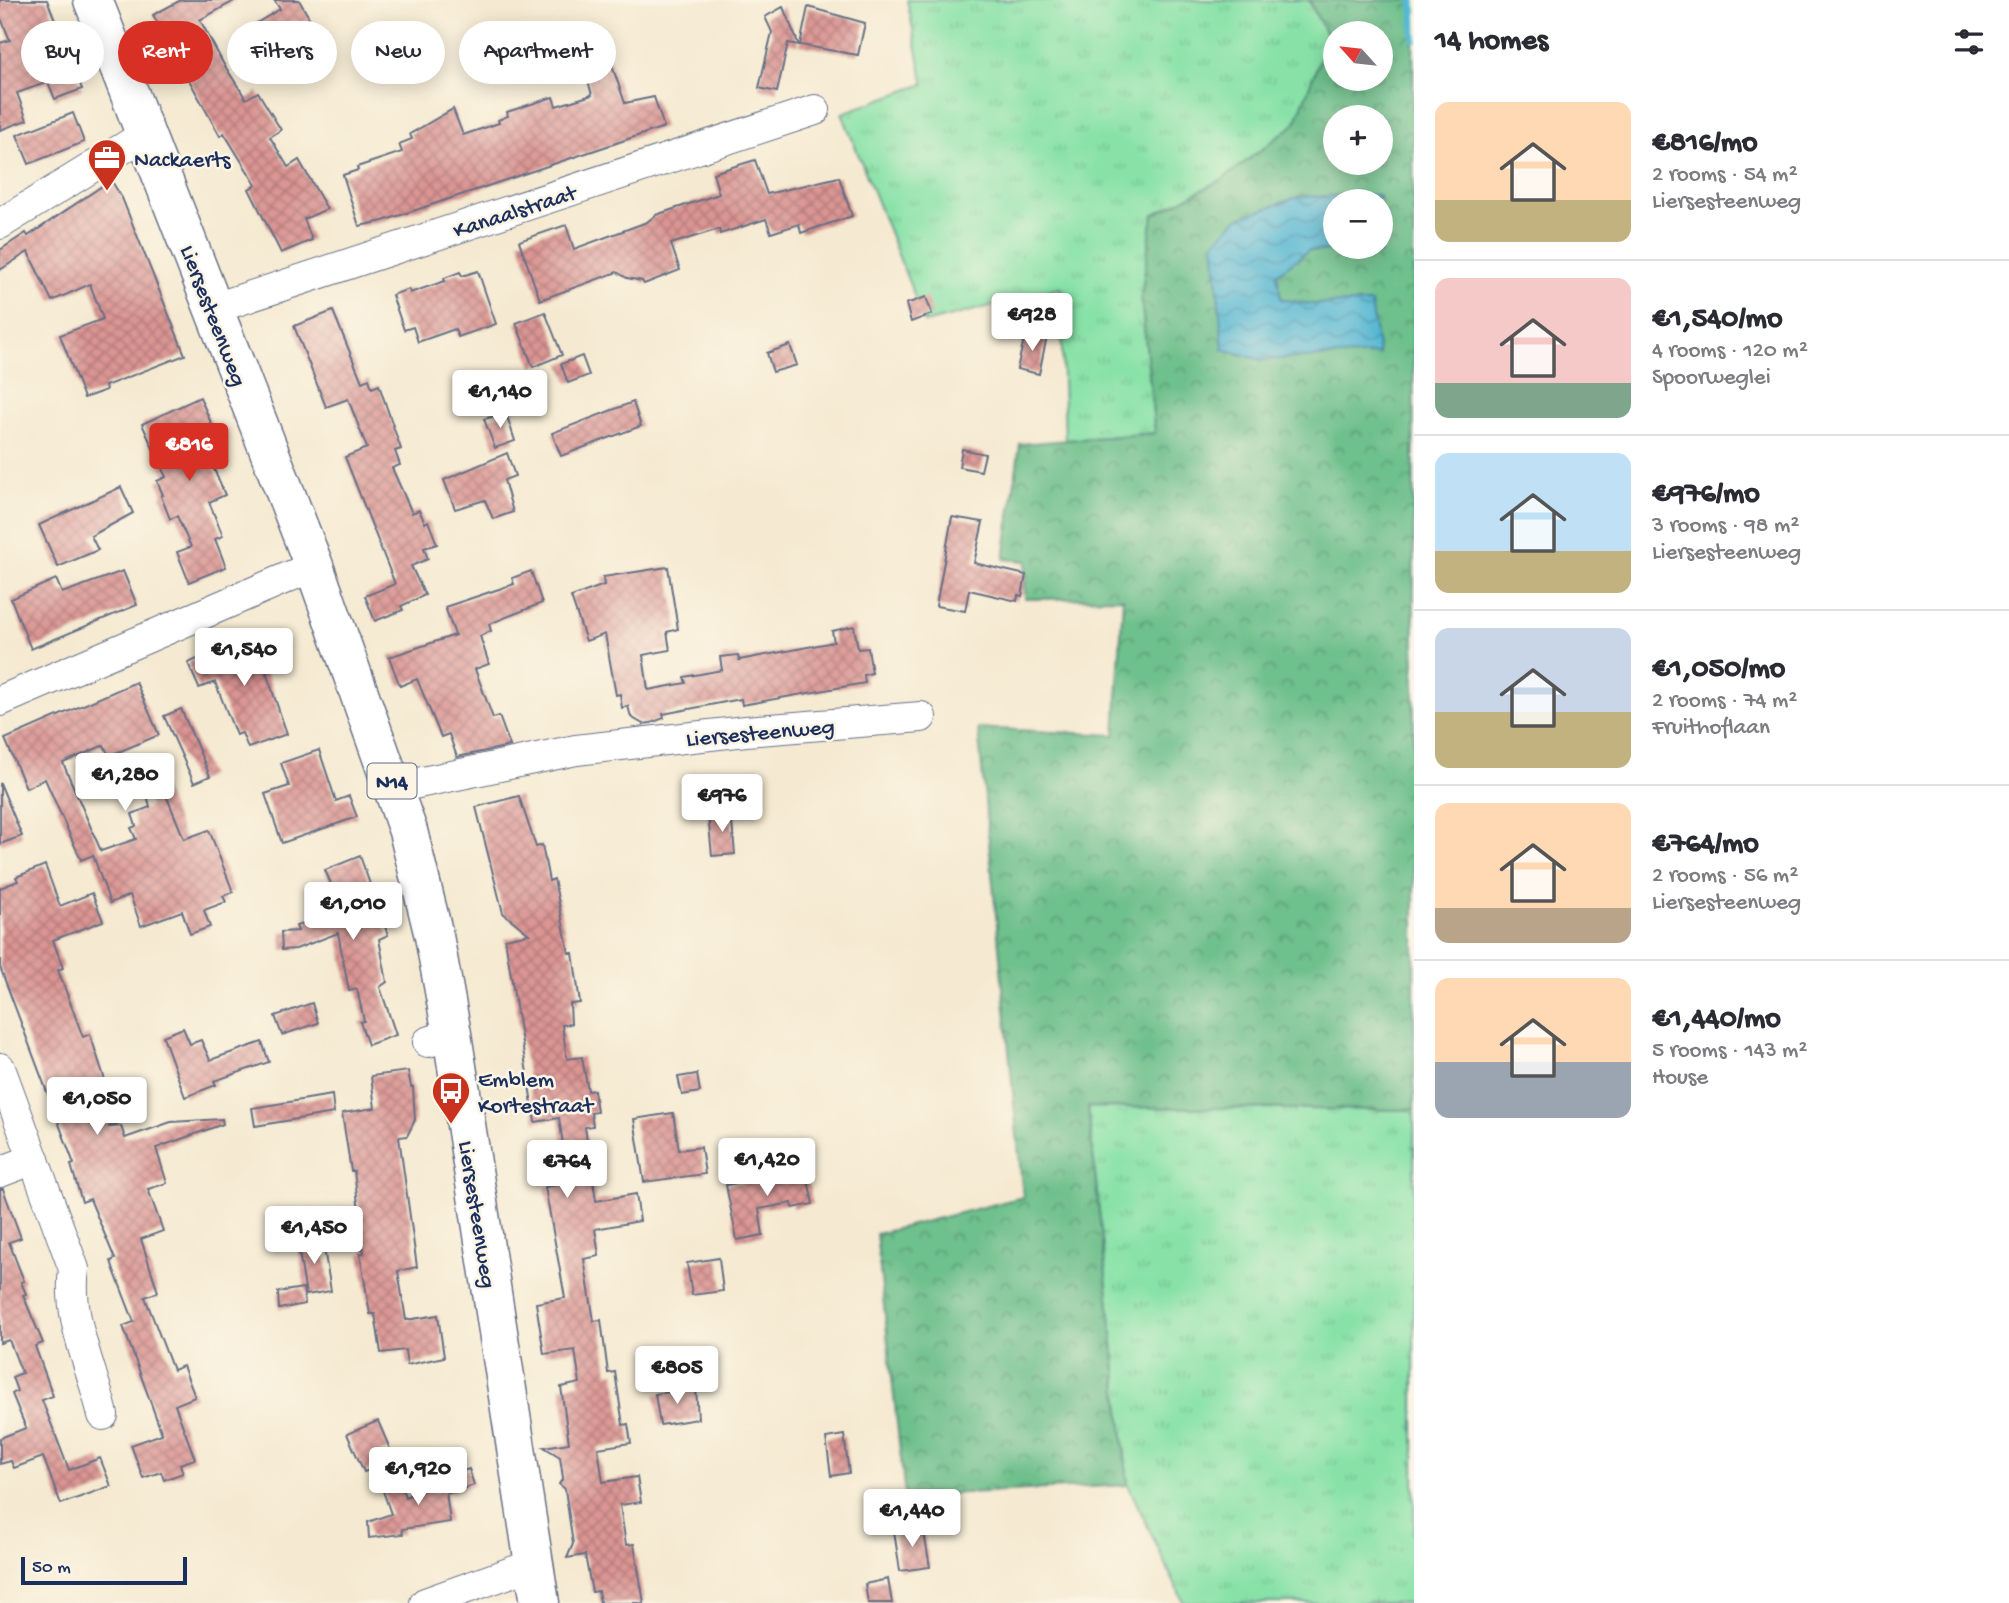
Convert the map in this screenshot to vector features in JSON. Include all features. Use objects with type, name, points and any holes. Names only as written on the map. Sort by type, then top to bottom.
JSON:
[{"type":"main road","name":"Liersesteenweg","points":[[93,0],[314,566],[394,788],[434,936],[440,1038],[540,1603]]},
{"type":"street","name":"Kanaalstraat","points":[[212,309],[815,110]]},
{"type":"street","points":[[0,224],[146,134]]},
{"type":"street","points":[[0,701],[314,566]]},
{"type":"street","name":"Liersesteenweg","points":[[394,788],[587,749],[746,731],[921,717]]},
{"type":"street","points":[[0,1068],[74,1269],[71,1295],[74,1315],[103,1415]]},
{"type":"street","points":[[0,1172],[34,1159]]},
{"type":"street","points":[[425,1603],[534,1564]]},
{"type":"green space","points":[[907,0],[1309,0],[1323,28],[1323,51],[1295,124],[1223,179],[1153,215],[1141,297],[1155,433],[1065,440],[1060,288],[925,323],[842,113],[924,84]]},
{"type":"green space","points":[[1309,0],[1413,0],[1414,1110],[1088,1107],[1128,1485],[905,1496],[876,1234],[1023,1197],[978,728],[1115,735],[1123,598],[1025,599],[1026,561],[1004,559],[1020,444],[1155,433],[1141,297],[1153,215],[1223,179],[1295,124],[1323,51],[1323,91],[1393,91],[1393,21],[1323,21],[1323,28]],"holes":[[[1323,189],[1393,189],[1393,259],[1323,259],[1323,251],[1308,250],[1277,274],[1280,299],[1310,304],[1371,303],[1223,349],[1298,197],[1323,196]]]},
{"type":"green space","points":[[1088,1107],[1414,1110],[1414,1603],[1184,1603],[1128,1485]]},
{"type":"water","points":[[1323,196],[1323,251],[1309,250],[1277,274],[1281,299],[1310,304],[1371,303],[1379,354],[1261,360],[1223,349],[1214,242],[1238,218],[1298,197]]},
{"type":"building","points":[[0,0],[47,0],[55,21],[21,21],[21,84],[42,84],[17,93],[27,120],[0,130],[0,43],[10,40],[0,16]]},
{"type":"building","points":[[181,0],[236,0],[201,21],[156,21],[153,15]]},
{"type":"building","points":[[274,0],[299,0],[311,21],[260,21],[280,9]]},
{"type":"building","points":[[783,7],[799,45],[788,43],[777,92],[759,88],[772,32],[765,17]]},
{"type":"building","points":[[808,7],[865,23],[858,55],[800,45]]},
{"type":"building","points":[[213,44],[227,69],[227,84],[236,84],[246,99],[258,92],[281,130],[270,137],[288,167],[299,160],[327,209],[304,219],[312,240],[281,253],[249,189],[256,185],[224,133],[220,136],[191,84],[213,84]]},
{"type":"building","points":[[616,77],[625,103],[654,97],[664,127],[383,221],[359,226],[343,175],[358,170],[357,167],[402,152],[399,144],[412,139],[410,134],[453,109],[463,135],[499,123],[498,120],[508,116],[507,112],[553,97],[556,106],[592,95],[589,84],[616,84]]},
{"type":"building","points":[[49,84],[80,84],[82,89],[55,99]]},
{"type":"building","points":[[73,113],[84,142],[29,164],[17,135]]},
{"type":"building","points":[[755,160],[767,194],[839,177],[852,216],[801,233],[799,224],[771,233],[766,219],[720,234],[719,229],[671,244],[680,270],[644,284],[617,272],[540,300],[519,241],[566,225],[574,249],[647,222],[656,215],[719,194],[713,173]]},
{"type":"building","points":[[111,180],[122,198],[185,355],[105,386],[106,390],[84,398],[60,335],[103,319],[90,284],[52,301],[28,252],[0,270],[0,250],[26,233],[28,236]]},
{"type":"building","points":[[478,271],[496,324],[458,337],[455,329],[418,342],[413,327],[404,330],[392,295],[409,289],[410,293],[445,281],[444,278],[460,272],[462,276]]},
{"type":"building","points":[[926,297],[932,314],[911,322],[906,304]]},
{"type":"building","points":[[333,311],[362,382],[369,379],[372,388],[379,385],[401,449],[395,451],[400,465],[392,468],[412,513],[419,510],[425,523],[428,521],[437,544],[424,548],[428,559],[411,566],[425,595],[401,606],[403,610],[375,621],[365,596],[395,584],[345,457],[367,448],[348,399],[326,407],[294,326]]},
{"type":"building","points":[[545,312],[562,355],[533,367],[516,323]]},
{"type":"building","points":[[1026,331],[1047,336],[1039,374],[1017,369]]},
{"type":"building","points":[[790,345],[797,365],[773,372],[767,353]]},
{"type":"building","points":[[582,356],[589,375],[568,383],[561,364]]},
{"type":"building","points":[[200,397],[217,437],[203,443],[225,495],[209,502],[223,536],[215,539],[226,567],[189,582],[177,552],[191,547],[177,516],[170,519],[157,481],[166,477],[142,424]]},
{"type":"building","points":[[633,402],[641,426],[561,456],[552,433]]},
{"type":"building","points":[[506,413],[515,441],[495,448],[484,419]]},
{"type":"building","points":[[962,449],[985,454],[981,471],[959,467]]},
{"type":"building","points":[[507,453],[515,476],[504,480],[513,512],[493,519],[485,500],[455,509],[444,480]]},
{"type":"building","points":[[121,487],[133,513],[91,536],[98,550],[58,567],[39,525]]},
{"type":"building","points":[[952,517],[983,522],[974,563],[1026,575],[1022,596],[1018,595],[1017,601],[969,590],[965,611],[936,606]]},
{"type":"building","points":[[668,567],[678,629],[667,632],[670,650],[643,655],[648,690],[686,683],[684,677],[722,670],[720,657],[738,655],[739,660],[834,642],[832,631],[854,626],[858,649],[868,648],[872,673],[864,675],[865,683],[742,705],[741,699],[663,714],[664,718],[643,724],[631,717],[628,706],[622,708],[620,694],[616,695],[605,634],[586,641],[571,597],[604,585],[603,577]]},
{"type":"building","points":[[123,571],[137,605],[31,649],[11,599],[56,579],[62,593]]},
{"type":"building","points":[[531,571],[542,603],[489,624],[491,631],[480,636],[489,664],[475,669],[493,718],[499,716],[510,746],[457,757],[449,734],[441,737],[417,679],[400,686],[389,657],[455,635],[445,607],[514,584],[512,578]]},
{"type":"building","points":[[260,633],[270,657],[266,661],[270,670],[266,672],[287,734],[248,748],[242,733],[236,735],[215,682],[199,688],[188,663]]},
{"type":"building","points":[[136,682],[159,735],[109,756],[104,745],[63,763],[101,851],[136,839],[131,828],[136,826],[132,814],[150,807],[146,791],[162,785],[184,839],[209,830],[233,892],[223,896],[226,902],[204,910],[210,927],[190,934],[182,911],[141,926],[130,895],[110,903],[93,855],[81,860],[45,779],[26,788],[5,739]]},
{"type":"building","points":[[181,709],[210,776],[194,783],[164,716]]},
{"type":"building","points":[[319,750],[336,801],[349,796],[357,817],[282,843],[265,794],[289,786],[281,763]]},
{"type":"building","points":[[0,783],[22,836],[0,844]]},
{"type":"building","points":[[519,796],[536,847],[542,845],[549,881],[554,879],[569,953],[573,953],[580,1003],[570,1004],[571,1024],[562,1025],[567,1059],[582,1057],[588,1091],[594,1090],[597,1112],[591,1113],[593,1126],[585,1127],[596,1201],[636,1194],[640,1221],[595,1229],[599,1256],[584,1259],[594,1321],[601,1320],[608,1373],[615,1372],[623,1425],[628,1424],[631,1443],[598,1448],[603,1482],[637,1477],[641,1502],[620,1505],[626,1545],[634,1544],[644,1603],[600,1603],[598,1591],[592,1592],[585,1555],[567,1558],[573,1544],[565,1489],[559,1484],[563,1478],[560,1457],[544,1447],[569,1443],[561,1387],[580,1383],[575,1350],[544,1354],[536,1303],[565,1298],[545,1187],[558,1185],[553,1159],[565,1157],[559,1118],[535,1122],[505,939],[529,934],[503,913],[476,807]]},
{"type":"building","points":[[731,812],[735,854],[712,856],[708,814]]},
{"type":"building","points":[[360,856],[388,935],[379,939],[387,982],[380,987],[396,1035],[368,1045],[360,1022],[364,1021],[357,989],[349,991],[338,933],[296,949],[282,950],[281,932],[298,931],[296,926],[330,913],[320,888],[331,884],[325,870]]},
{"type":"building","points":[[45,865],[60,906],[92,893],[103,921],[53,940],[63,968],[58,970],[83,1037],[90,1034],[119,1123],[108,1127],[121,1126],[125,1138],[171,1122],[222,1119],[223,1124],[156,1148],[167,1183],[148,1189],[163,1231],[141,1239],[158,1292],[145,1297],[173,1370],[183,1366],[195,1397],[175,1405],[195,1459],[180,1464],[183,1473],[164,1480],[161,1472],[143,1478],[131,1445],[162,1434],[123,1326],[134,1322],[111,1261],[115,1259],[90,1199],[82,1202],[71,1165],[74,1164],[0,967],[0,888],[18,881],[16,877]]},
{"type":"building","points":[[312,1003],[318,1023],[282,1035],[275,1016]]},
{"type":"building","points":[[183,1028],[190,1044],[201,1040],[210,1060],[262,1042],[269,1062],[214,1081],[216,1085],[185,1097],[163,1036]]},
{"type":"building","points":[[408,1071],[413,1087],[415,1120],[407,1136],[399,1137],[417,1267],[398,1271],[406,1320],[438,1315],[444,1357],[407,1365],[405,1350],[381,1353],[375,1314],[370,1314],[360,1254],[364,1253],[354,1171],[351,1171],[342,1113],[375,1108],[371,1076]]},
{"type":"building","points":[[697,1074],[700,1092],[682,1095],[678,1077]]},
{"type":"building","points":[[332,1095],[334,1113],[255,1126],[252,1108]]},
{"type":"building","points":[[673,1113],[679,1150],[701,1147],[705,1174],[644,1182],[634,1119]]},
{"type":"building","points":[[804,1160],[813,1204],[793,1208],[792,1203],[759,1209],[763,1235],[737,1240],[726,1185],[787,1173],[786,1164]]},
{"type":"building","points":[[0,1189],[3,1189],[21,1238],[9,1242],[24,1281],[21,1282],[26,1294],[23,1295],[43,1343],[35,1346],[53,1396],[42,1400],[69,1470],[100,1458],[111,1486],[61,1504],[43,1457],[14,1468],[11,1461],[0,1464],[0,1438],[26,1428],[12,1394],[17,1391],[12,1377],[22,1373],[9,1340],[0,1343]]},
{"type":"building","points":[[322,1236],[331,1291],[306,1295],[297,1240]]},
{"type":"building","points":[[719,1258],[723,1291],[692,1295],[687,1263]]},
{"type":"building","points":[[303,1288],[305,1304],[279,1309],[278,1292]]},
{"type":"building","points":[[696,1388],[698,1419],[660,1425],[655,1394]]},
{"type":"building","points":[[378,1421],[390,1449],[379,1453],[383,1465],[364,1472],[347,1434]]},
{"type":"building","points":[[844,1435],[849,1473],[831,1476],[826,1438]]},
{"type":"building","points":[[469,1469],[474,1485],[449,1493],[445,1484],[450,1522],[402,1529],[403,1534],[369,1538],[368,1522],[391,1514],[383,1491],[401,1485],[405,1497],[444,1483],[442,1478]]},
{"type":"building","points":[[923,1527],[930,1567],[900,1571],[894,1531]]},
{"type":"building","points":[[888,1579],[892,1603],[868,1603],[865,1584]]},
{"type":"waterway","points":[[1413,0],[1414,39]]},
{"type":"place","name":"Nackaerts","points":[[107,192]]},
{"type":"place","name":"Emblem Kortestraat","points":[[451,1125]]}]
